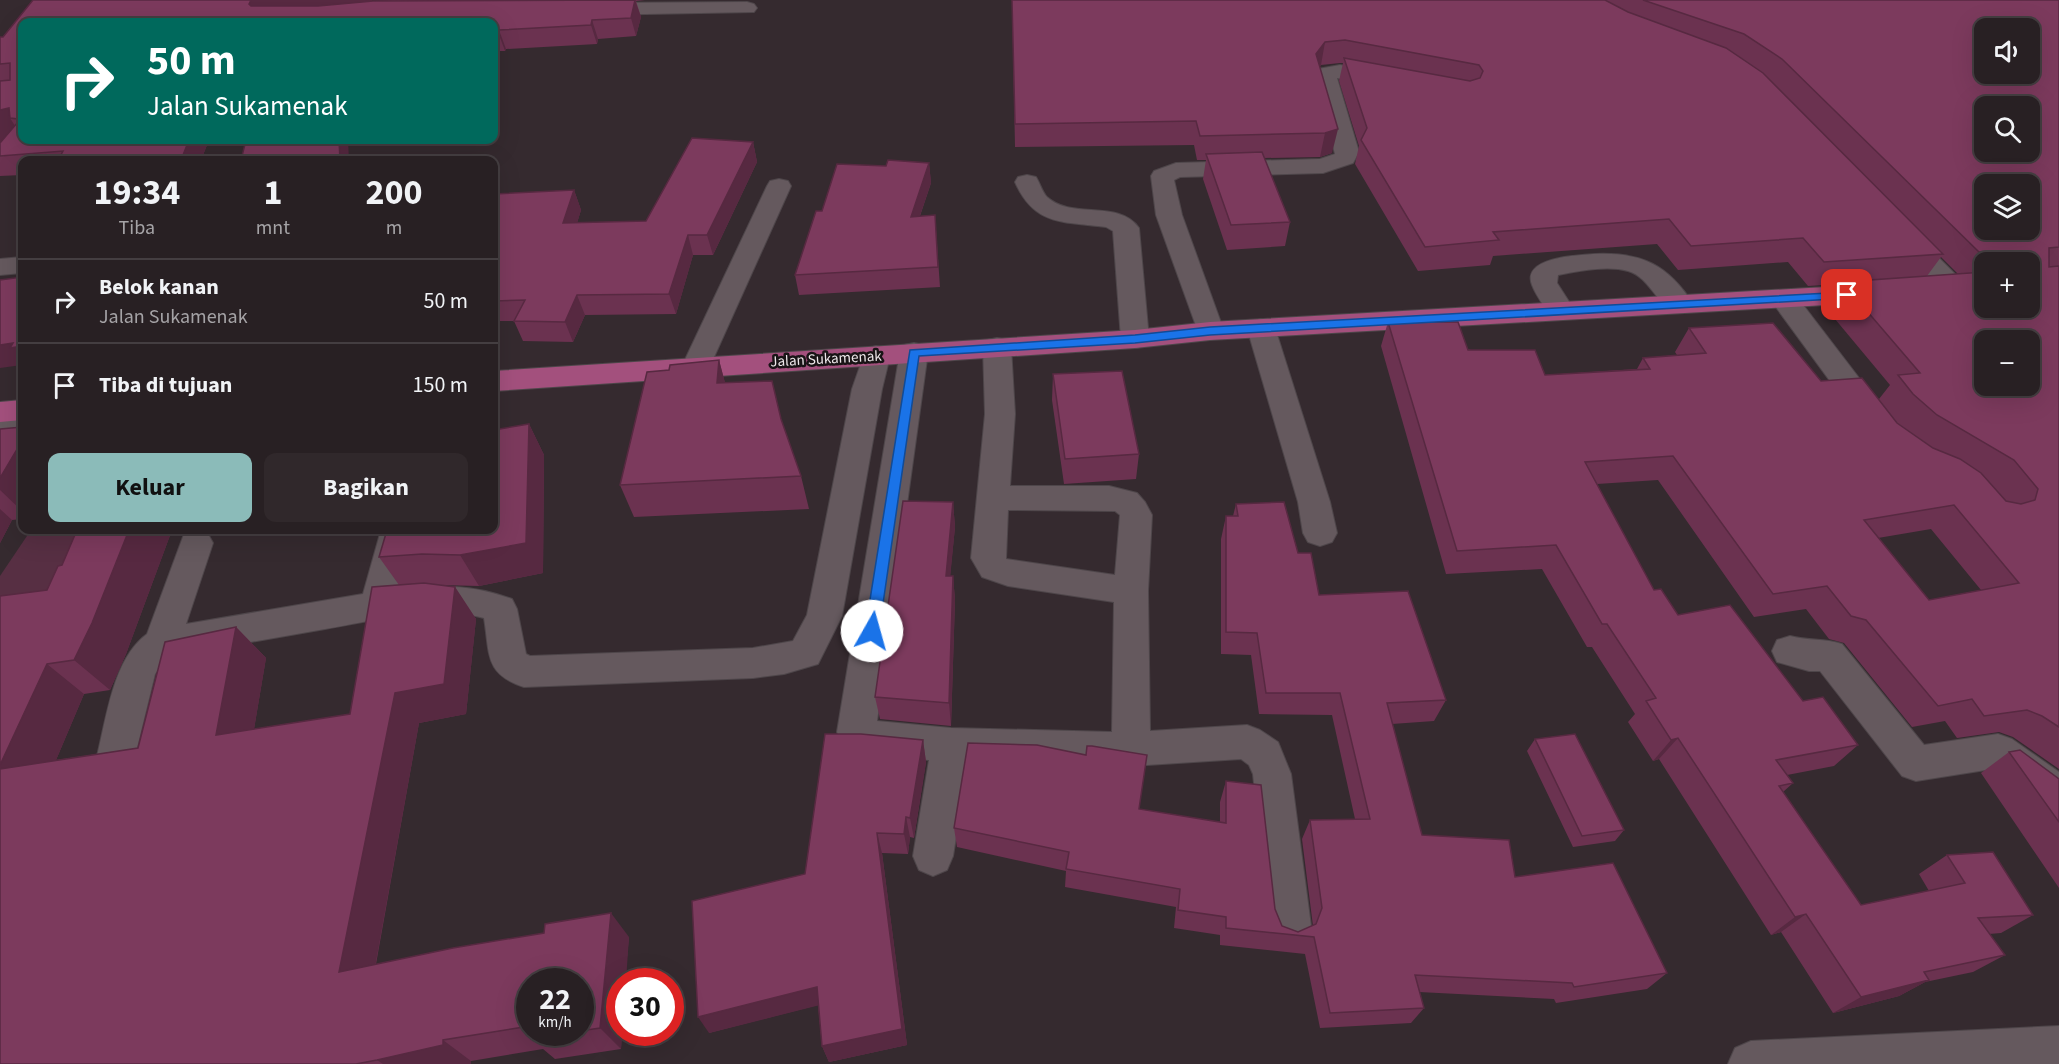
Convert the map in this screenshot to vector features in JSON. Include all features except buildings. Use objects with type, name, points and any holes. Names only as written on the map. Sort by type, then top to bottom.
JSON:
[{"type":"main road","name":"Jalan Sukamenak","points":[[498,381],[1135,339],[1210,331],[1964,287]]},
{"type":"street","points":[[570,9],[747,8]]},
{"type":"street","points":[[1210,331],[1169,215],[1163,176],[1167,172],[1186,170],[1333,164],[1345,158],[1347,152],[1324,76],[1340,71],[1407,84]]},
{"type":"street","points":[[1027,182],[1037,202],[1050,210],[1068,216],[1112,220],[1126,228],[1135,339]]},
{"type":"street","points":[[696,366],[779,186]]},
{"type":"street","points":[[1888,221],[1964,287]]},
{"type":"street","points":[[1561,311],[1544,283],[1544,275],[1549,269],[1604,262],[1641,266],[1680,305]]},
{"type":"street","points":[[0,267],[18,265]]},
{"type":"street","points":[[1784,299],[1889,437]]},
{"type":"street","points":[[1261,328],[1314,502],[1320,533]]},
{"type":"street","points":[[997,347],[1000,414],[988,558],[994,568],[1008,573],[1131,591]]},
{"type":"street","points":[[914,352],[856,732],[859,736],[951,745],[1131,749],[1246,742],[1264,754],[1272,774],[1290,926]]},
{"type":"street","points":[[116,756],[138,669],[150,652],[162,643],[377,606],[468,599],[486,602],[500,609],[509,662],[524,672],[753,663],[784,659],[805,653],[824,616],[867,389],[876,356]]},
{"type":"street","points":[[0,439],[13,411]]},
{"type":"street","points":[[993,498],[1109,498],[1123,500],[1133,506],[1136,514],[1131,591],[1131,749]]},
{"type":"street","points":[[377,606],[396,534]]},
{"type":"street","points":[[162,643],[196,543]]},
{"type":"street","points":[[1790,651],[1809,656],[1829,655],[1916,764],[1998,751],[2053,791],[2059,790]]},
{"type":"street","points":[[933,856],[951,745]]},
{"type":"street","points":[[1751,1064],[2059,1049]]},
{"type":"shaded area","points":[[28,534],[118,534],[73,609],[0,613],[0,576]]},
{"type":"route","points":[[872,631],[914,352],[1135,339],[1210,331],[1847,295]]}]
